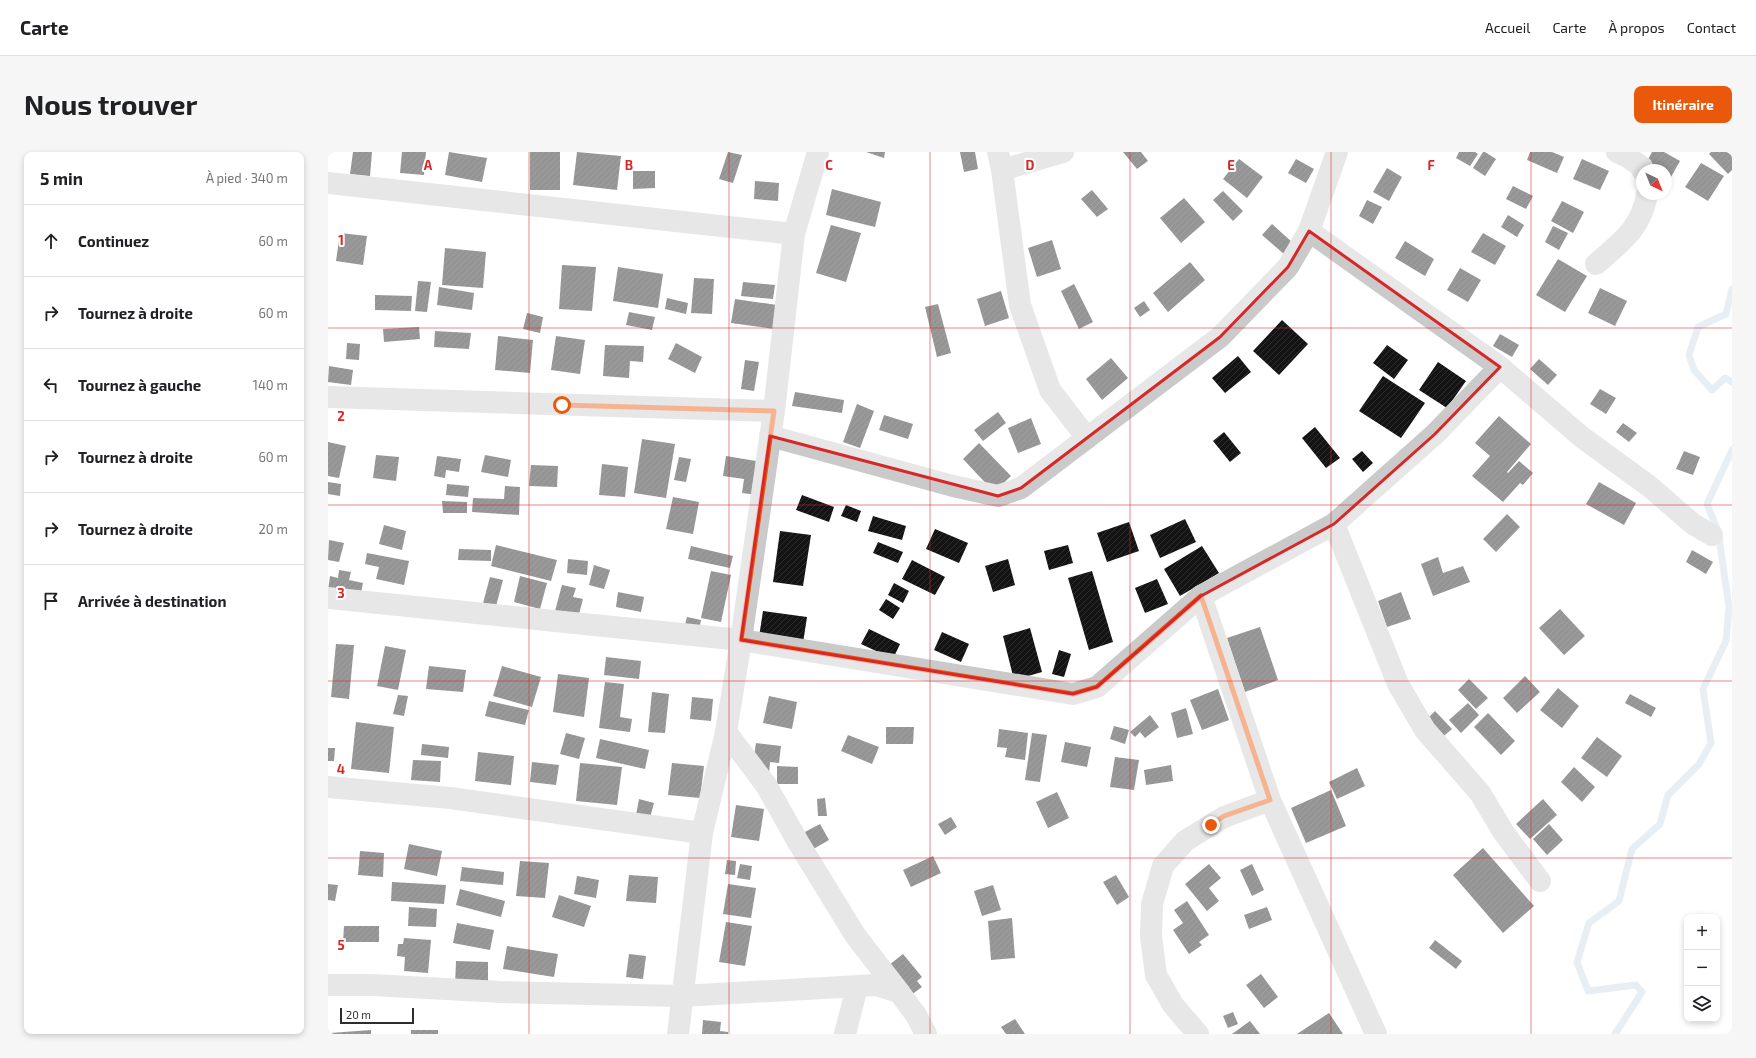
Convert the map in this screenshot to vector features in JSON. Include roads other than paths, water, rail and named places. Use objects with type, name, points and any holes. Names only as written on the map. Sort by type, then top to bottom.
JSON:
[{"type":"street","points":[[678,1034],[702,833],[726,732],[741,640],[774,411],[794,234],[818,152]]},
{"type":"street","points":[[1063,152],[1000,161],[1020,305],[1050,390],[1087,438]]},
{"type":"street","points":[[770,436],[953,486],[998,496],[1022,488],[1220,337],[1288,267],[1309,231],[1337,152]]},
{"type":"street","points":[[1617,152],[1638,164]]},
{"type":"street","points":[[328,183],[794,234]]},
{"type":"street","points":[[1596,264],[1626,238],[1638,222],[1645,207],[1646,200]]},
{"type":"street","points":[[1309,231],[1500,367],[1583,438],[1649,486],[1693,524],[1712,535]]},
{"type":"street","points":[[328,598],[741,640],[1073,694],[1097,687],[1201,596],[1334,524],[1435,434],[1500,367]]},
{"type":"street","points":[[328,397],[774,411]]},
{"type":"street","points":[[1334,524],[1398,684],[1425,730],[1480,792],[1504,833],[1540,881]]},
{"type":"street","points":[[1201,596],[1270,800],[1376,1034]]},
{"type":"street","points":[[726,732],[766,785],[798,842],[855,935],[916,1015],[926,1034]]},
{"type":"street","points":[[328,787],[450,798],[702,833]]},
{"type":"street","points":[[1198,1034],[1173,1005],[1156,975],[1151,936],[1152,904],[1163,866],[1185,841],[1224,816],[1270,800]]},
{"type":"street","points":[[328,985],[682,996],[876,985],[899,992]]},
{"type":"street","points":[[845,1034],[857,987]]},
{"type":"waterway","points":[[1732,289],[1726,314],[1698,327],[1689,355],[1694,370],[1712,390],[1725,378],[1732,382]]},
{"type":"waterway","points":[[1615,1034],[1642,992],[1636,985],[1588,991],[1577,962],[1589,923],[1619,901],[1632,849],[1660,824],[1668,795],[1699,764],[1711,743],[1703,689],[1726,641],[1729,607],[1718,531],[1707,504],[1732,450]]}]
